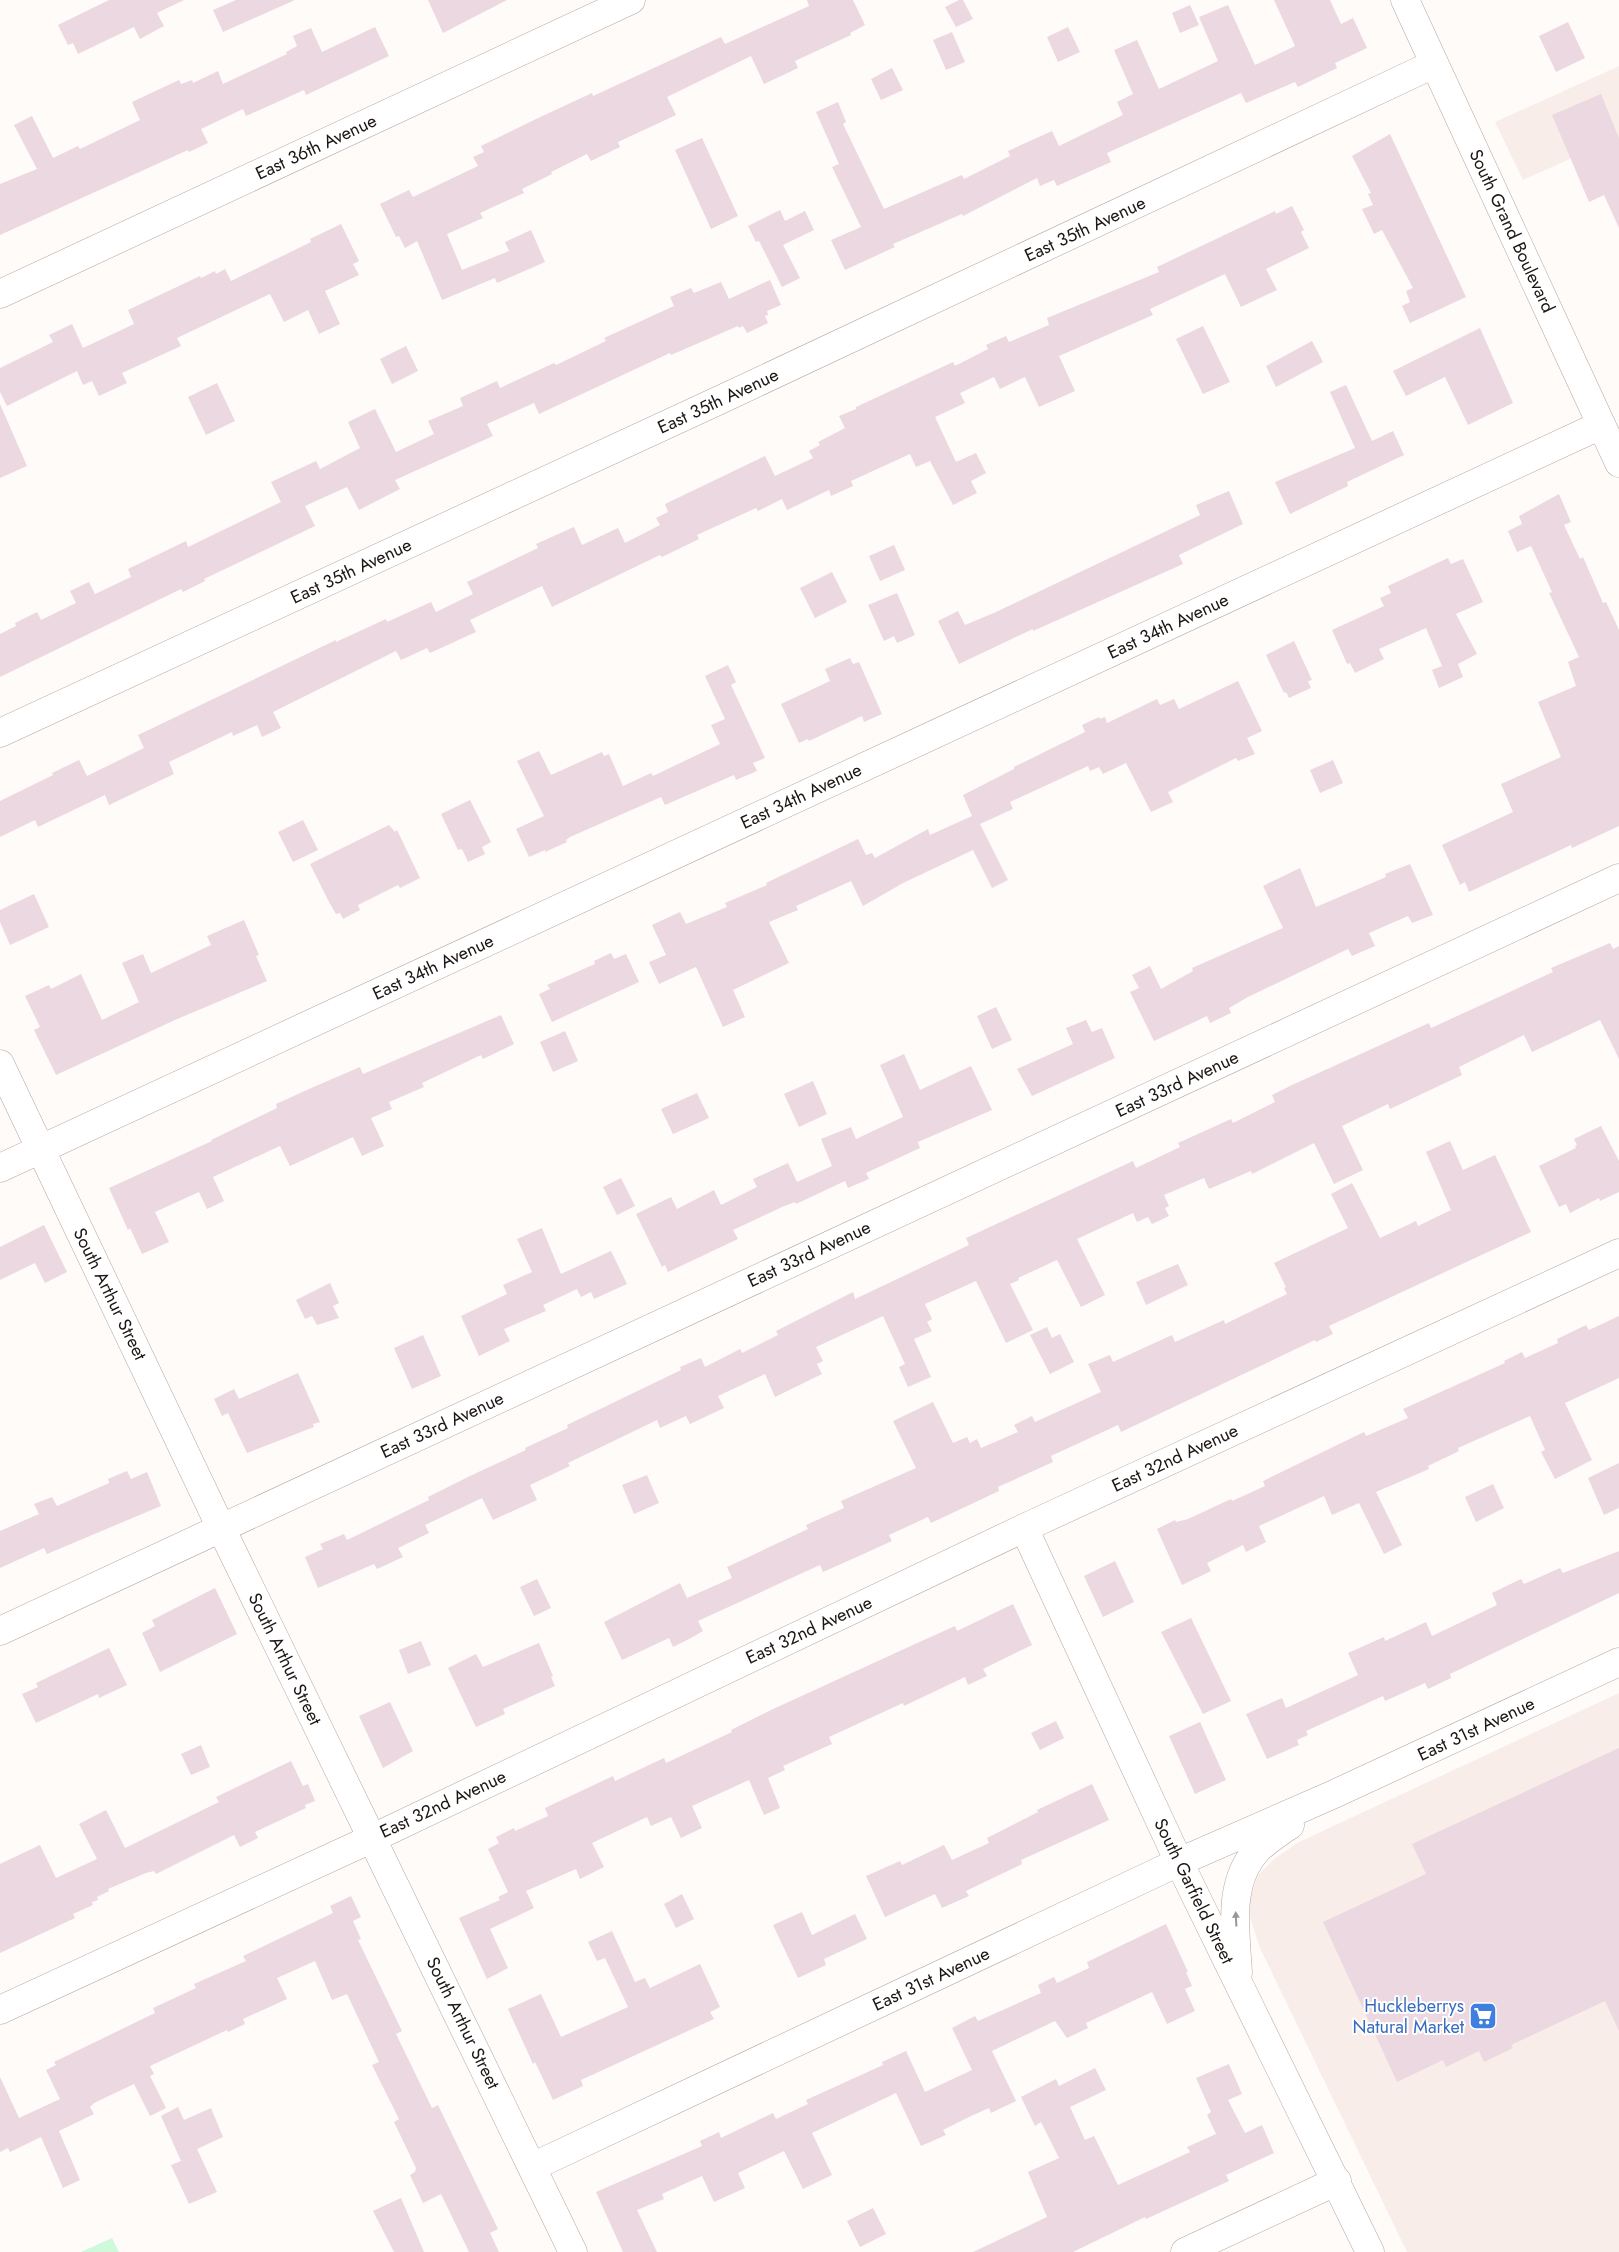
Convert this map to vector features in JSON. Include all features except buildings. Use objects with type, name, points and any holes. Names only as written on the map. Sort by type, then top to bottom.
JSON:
[{"type":"street","name":"East 36th Avenue","points":[[0,294],[631,0]]},
{"type":"street","name":"South Grand Boulevard","points":[[1404,0],[1619,463]]},
{"type":"street","name":"East 35th Avenue","points":[[0,733],[724,398],[1434,64]]},
{"type":"street","name":"East 34th Avenue","points":[[0,1168],[1601,425]]},
{"type":"street","name":"East 33rd Avenue","points":[[0,1631],[1619,878]]},
{"type":"street","name":"South Arthur Street","points":[[0,1064],[221,1528],[573,2252]]},
{"type":"street","name":"East 32nd Avenue","points":[[0,2010],[373,1838],[1024,1528],[1619,1253]]},
{"type":"street","name":"South Garfield Street","points":[[1024,1528],[1179,1862],[1337,2181],[1370,2252]]},
{"type":"street","name":"East 31st Avenue","points":[[532,2167],[1179,1862],[1332,1795],[1619,1662]]},
{"type":"street","name":"East 31st Avenue","points":[[1239,1985],[1235,1900],[1242,1874],[1259,1849],[1332,1795]]},
{"type":"street","points":[[1185,2252],[1337,2181]]},
{"type":"shaded area","points":[[1619,66],[1619,137],[1523,180],[1495,122]]},
{"type":"shaded area","points":[[1619,1693],[1619,2252],[1407,2252],[1260,1948],[1250,1917],[1250,1898],[1258,1875],[1274,1859],[1299,1842]]},
{"type":"green space","points":[[112,2238],[119,2252],[81,2252]]},
{"type":"place","name":"Huckleberrys Natural Market","points":[[1483,2016]]}]
